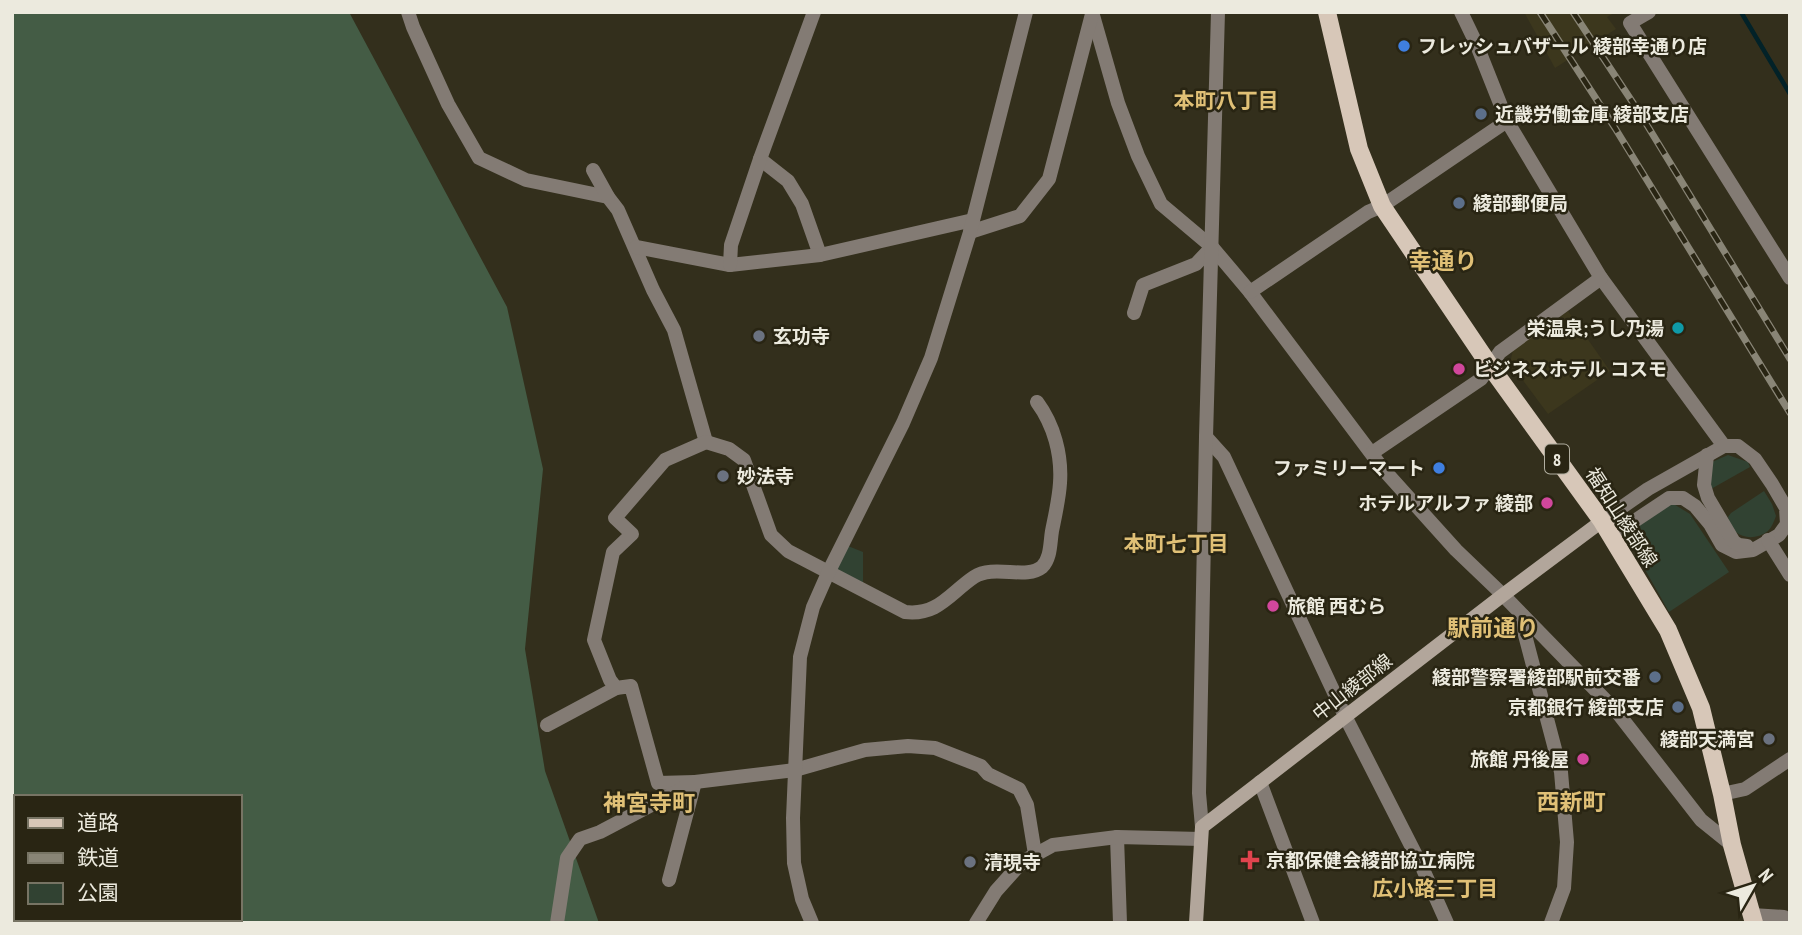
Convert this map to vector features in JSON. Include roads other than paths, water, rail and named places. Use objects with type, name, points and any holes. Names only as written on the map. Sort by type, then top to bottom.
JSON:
[{"type":"main road","name":"福知山綾部線","points":[[1327,12],[1359,149],[1382,206],[1490,366],[1602,521],[1668,630],[1701,708],[1732,845],[1753,919]]},
{"type":"main road","name":"中山綾部線","points":[[1201,833],[1260,782],[1602,521]]},
{"type":"main road","points":[[1196,923],[1201,833]]},
{"type":"street","points":[[408,12],[447,104],[479,158],[526,180],[608,197]]},
{"type":"street","points":[[811,923],[794,863],[793,818],[800,657],[813,607],[903,423],[931,358],[971,226],[1026,12]]},
{"type":"street","points":[[636,247],[730,265],[820,254],[1020,216],[1049,179],[1092,12]]},
{"type":"street","points":[[1092,12],[1118,103],[1138,156],[1161,204],[1212,247],[1250,292],[1383,469],[1456,550],[1503,594],[1617,712],[1702,820],[1732,845]]},
{"type":"street","points":[[976,923],[996,891],[1021,862],[1053,845],[1117,837],[1201,833],[1199,793],[1206,437],[1218,12]]},
{"type":"street","points":[[1461,12],[1507,121],[1601,278],[1724,446]]},
{"type":"street","points":[[1648,12],[1630,23],[1790,278]]},
{"type":"street","points":[[730,265],[732,245],[810,14]]},
{"type":"street","points":[[1250,292],[1507,121]]},
{"type":"street","points":[[760,159],[788,181],[802,204],[820,254]]},
{"type":"street","points":[[593,170],[618,211],[674,330],[706,442]]},
{"type":"street","points":[[1134,313],[1143,285],[1196,264],[1212,247]]},
{"type":"street","points":[[1372,453],[1481,379],[1500,352],[1601,278]]},
{"type":"street","points":[[616,688],[610,680],[594,640],[613,552],[632,534],[615,518],[665,460],[706,442],[729,449],[744,460],[771,534],[788,551],[905,612],[920,614],[942,603],[976,576],[988,571],[1028,572],[1041,568],[1048,557],[1060,482],[1058,449],[1047,416],[1037,402]]},
{"type":"street","points":[[1206,437],[1224,457],[1345,716],[1422,867],[1447,923]]},
{"type":"street","points":[[1724,446],[1738,446],[1755,458],[1786,508],[1787,523],[1779,535],[1753,550],[1736,552],[1723,545],[1695,506],[1683,498],[1669,498],[1621,530],[1602,521],[1648,489],[1707,456],[1724,446]]},
{"type":"street","points":[[1707,456],[1704,485],[1708,498],[1734,542],[1739,545],[1765,542]]},
{"type":"street","points":[[1765,542],[1790,575]]},
{"type":"street","points":[[1522,615],[1561,772],[1567,842],[1564,888],[1551,923]]},
{"type":"street","points":[[547,725],[616,688],[631,686],[658,783],[695,782],[795,770],[865,750],[908,746],[935,748],[981,766],[988,774],[1019,789],[1027,805],[1035,854]]},
{"type":"street","points":[[1722,794],[1745,789],[1790,759]]},
{"type":"street","points":[[669,880],[695,782]]},
{"type":"street","points":[[557,923],[566,858],[580,839],[600,832],[695,782]]},
{"type":"street","points":[[1260,782],[1313,923]]},
{"type":"street","points":[[1117,837],[1120,923]]},
{"type":"street","points":[[1753,919],[1784,917],[1789,923]]},
{"type":"waterway","points":[[1741,12],[1790,94]]},
{"type":"railway","points":[[1540,12],[1615,128],[1790,413]]},
{"type":"railway","points":[[1573,12],[1639,112],[1790,359]]},
{"type":"place","name":"フレッシュバザール 綾部幸通り店","points":[[1404,46]]},
{"type":"place","name":"近畿労働金庫 綾部支店","points":[[1481,114]]},
{"type":"place","name":"綾部郵便局","points":[[1459,203]]},
{"type":"place","name":"栄温泉;うし乃湯","points":[[1678,328]]},
{"type":"place","name":"玄功寺","points":[[759,336]]},
{"type":"place","name":"ビジネスホテル コスモ","points":[[1459,369]]},
{"type":"place","name":"ファミリーマート","points":[[1439,468]]},
{"type":"place","name":"妙法寺","points":[[723,476]]},
{"type":"place","name":"ホテルアルファ 綾部","points":[[1547,503]]},
{"type":"place","name":"旅館 西むら","points":[[1273,606]]},
{"type":"place","name":"綾部警察署綾部駅前交番","points":[[1655,677]]},
{"type":"place","name":"京都銀行 綾部支店","points":[[1678,707]]},
{"type":"place","name":"綾部天満宮","points":[[1769,739]]},
{"type":"place","name":"旅館 丹後屋","points":[[1583,759]]},
{"type":"place","name":"京都保健会綾部協立病院","points":[[1250,860]]},
{"type":"place","name":"清現寺","points":[[970,862]]},
{"type":"district","name":"本町八丁目","points":[[1226,100]]},
{"type":"district","name":"幸通り","points":[[1443,260]]},
{"type":"district","name":"本町七丁目","points":[[1176,543]]},
{"type":"district","name":"駅前通り","points":[[1493,627]]},
{"type":"district","name":"西新町","points":[[1571,801]]},
{"type":"district","name":"神宮寺町","points":[[649,802]]},
{"type":"district","name":"広小路三丁目","points":[[1435,888]]}]
